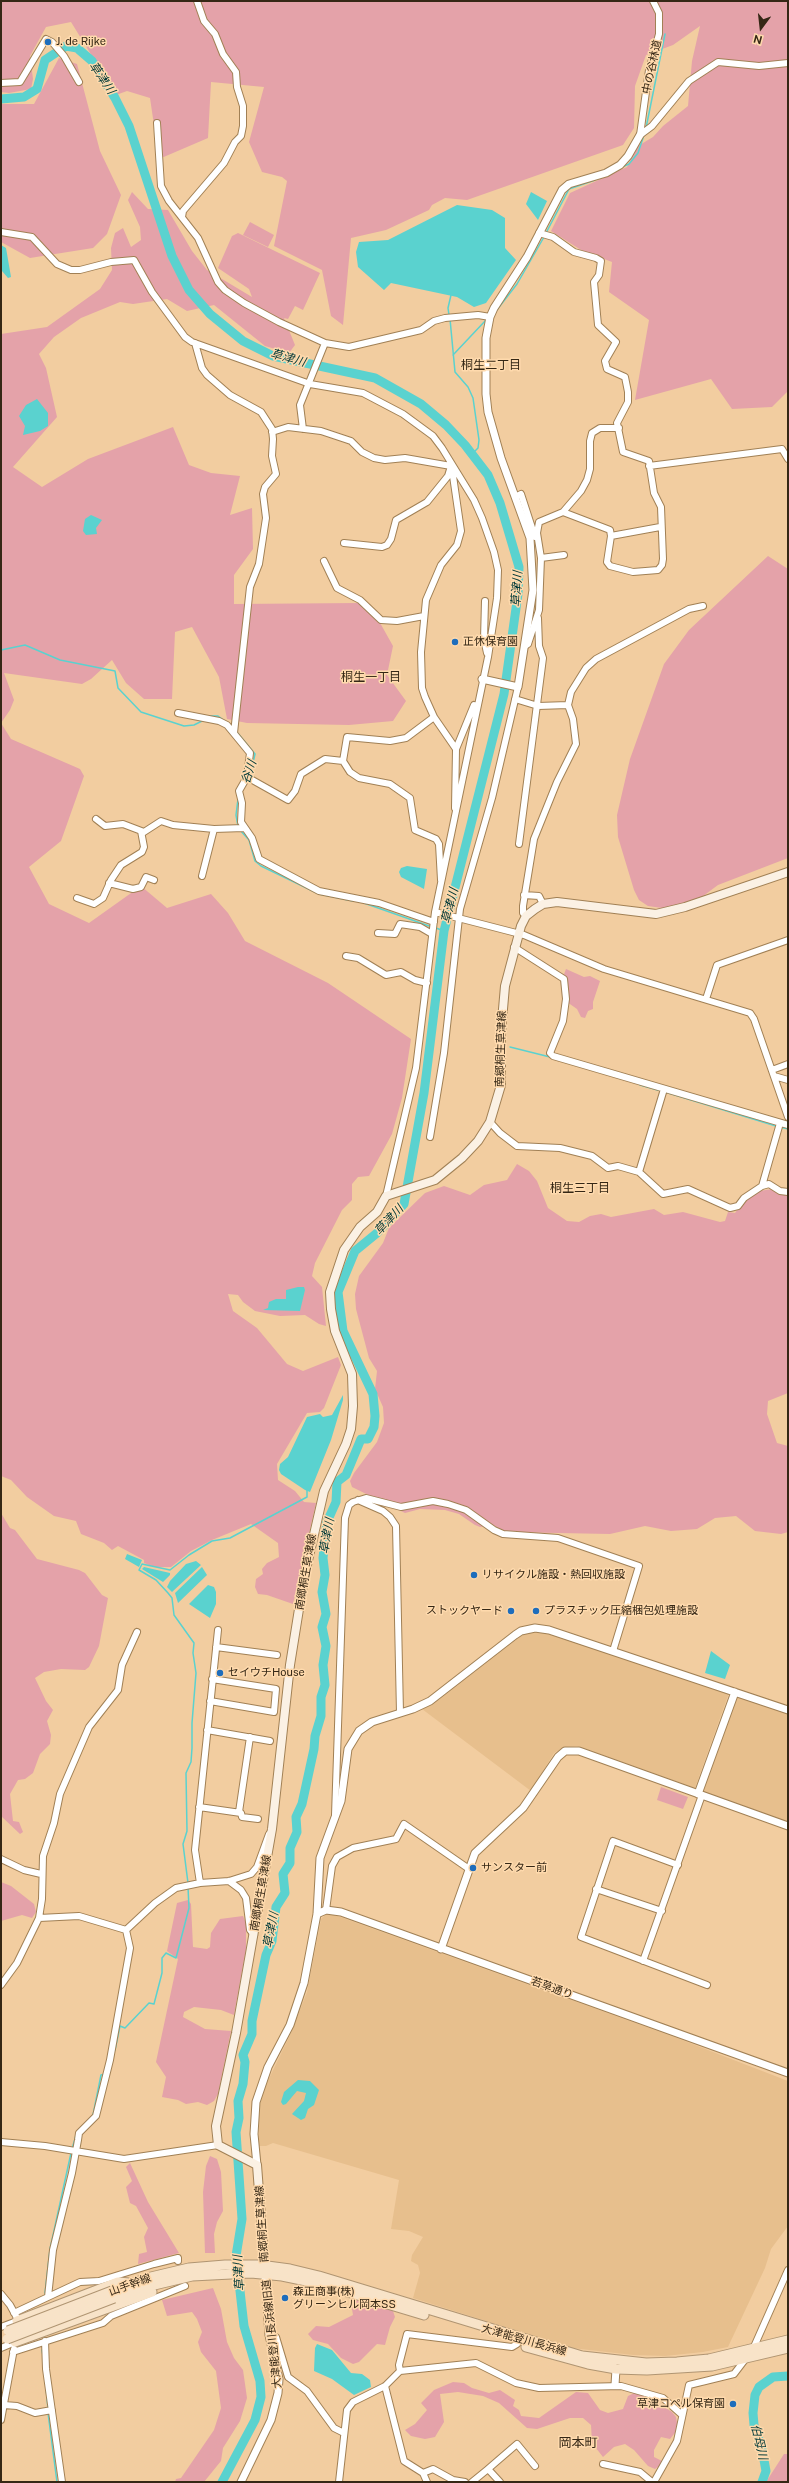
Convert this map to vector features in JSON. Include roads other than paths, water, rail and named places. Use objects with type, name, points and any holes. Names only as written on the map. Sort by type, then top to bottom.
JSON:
[{"type":"main road","points":[[526,916],[543,904],[557,902],[656,914],[685,907],[788,872]]},
{"type":"main road","name":"南郷桐生草津線","points":[[218,2145],[216,2126],[254,1935],[272,1829],[290,1665],[304,1578],[324,1491],[346,1444],[352,1421],[352,1374],[335,1331],[330,1309],[330,1292],[350,1240],[377,1212],[386,1196],[422,1186],[435,1180],[462,1158],[478,1141],[490,1122],[501,1085],[502,1010],[514,947],[526,916]]},
{"type":"main road","points":[[218,2145],[248,2163],[257,2165]]},
{"type":"main road","name":"南郷桐生草津線","points":[[257,2165],[265,2270]]},
{"type":"main road","name":"山手幹線","points":[[113,2295],[226,2269]]},
{"type":"main road","name":"山手幹線","points":[[6,2338],[113,2295],[132,2284],[170,2272],[226,2269],[265,2270]]},
{"type":"main road","name":"大津能登川長浜線","points":[[265,2270],[321,2284],[562,2358],[616,2369],[684,2369],[745,2359],[788,2348]]},
{"type":"main road","name":"大津能登川長浜線","points":[[265,2270],[319,2276],[582,2356],[638,2362],[677,2362],[709,2359],[788,2340]]},
{"type":"main road","points":[[16,2317],[81,2296],[113,2295]]},
{"type":"main road","points":[[6,2338],[88,2316],[113,2295]]},
{"type":"street","points":[[182,217],[184,211],[224,163],[235,142],[241,136],[243,126],[243,106],[237,87],[236,72],[223,54],[215,34],[204,21],[198,1]]},
{"type":"street","name":"中の谷林道","points":[[640,135],[649,70],[659,34],[659,13],[653,1]]},
{"type":"street","points":[[1,83],[20,82],[46,39],[52,42],[64,56],[79,82]]},
{"type":"street","points":[[430,1137],[444,1053],[458,919],[492,798],[515,700],[515,687],[525,646],[532,605],[532,560],[530,538],[517,496],[501,458],[488,412],[486,394],[486,338],[490,317],[494,308],[527,257],[562,190],[569,184],[606,173],[620,165],[628,156],[640,135],[652,126],[689,81],[718,62],[759,66],[788,63]]},
{"type":"street","points":[[157,123],[161,186],[198,238],[215,277],[225,290],[268,316],[324,344],[349,347],[421,330],[434,321],[445,318],[478,315],[490,317]]},
{"type":"street","points":[[1,232],[32,237],[57,264],[71,270],[80,270],[111,262],[134,260],[152,292],[185,337],[195,343],[310,381],[363,393],[403,414],[433,436],[474,500],[494,552],[498,570],[497,598],[484,679],[456,749],[454,806],[457,812]]},
{"type":"street","points":[[539,233],[553,237],[574,252],[596,258],[601,261],[599,275],[594,282],[598,325],[616,342],[605,361],[607,369],[625,377],[628,392],[628,402],[617,423],[618,428],[623,452],[645,458],[649,461],[654,493],[661,507],[660,527],[662,565],[658,570],[633,572],[610,566],[607,562],[607,551],[611,536],[610,530],[563,512]]},
{"type":"street","points":[[195,343],[202,368],[207,375],[230,395],[261,412],[267,419],[272,432],[272,456],[276,474],[265,487],[264,494],[266,518],[259,564],[250,587],[234,733]]},
{"type":"street","points":[[303,429],[300,405],[324,344]]},
{"type":"street","points":[[272,432],[288,427],[303,429],[340,437],[351,441],[362,452],[374,458],[385,460],[405,458],[452,466]]},
{"type":"street","points":[[519,844],[522,831],[543,658],[540,646],[538,618],[541,558],[537,533],[539,522],[563,512],[581,491],[587,480],[590,469],[592,433],[600,428],[618,428]]},
{"type":"street","points":[[649,466],[782,449],[788,459]]},
{"type":"street","points":[[344,543],[382,547],[387,545],[391,539],[396,520],[427,502],[448,476],[452,466]]},
{"type":"street","points":[[452,466],[459,504],[460,539],[443,560],[433,580],[426,600],[424,616],[422,688],[434,717],[456,749]]},
{"type":"street","points":[[517,496],[521,494],[539,544]]},
{"type":"street","points":[[611,536],[660,527]]},
{"type":"street","points":[[541,558],[564,555]]},
{"type":"street","points":[[324,560],[337,588],[360,600],[381,620],[397,621],[424,616]]},
{"type":"street","points":[[485,601],[484,639],[488,657]]},
{"type":"street","points":[[526,916],[522,913],[534,839],[557,782],[576,744],[573,719],[568,705],[571,692],[586,668],[596,659],[689,609],[703,606]]},
{"type":"street","points":[[525,646],[528,644],[533,627],[538,618]]},
{"type":"street","points":[[484,679],[515,687]]},
{"type":"street","points":[[386,1196],[416,1068],[434,922],[438,913],[442,881],[457,812],[479,694]]},
{"type":"street","points":[[515,700],[538,706],[568,705]]},
{"type":"street","points":[[178,713],[219,721],[234,733],[250,753],[246,777],[239,791],[242,804],[241,822],[252,838],[259,859],[319,890],[379,903],[434,922]]},
{"type":"street","points":[[434,717],[406,738],[390,740],[347,738],[343,761],[350,772],[359,778],[390,784],[410,798],[415,830],[436,839],[439,844],[440,879],[442,881]]},
{"type":"street","points":[[246,777],[288,800],[295,791],[301,774],[324,759],[343,761]]},
{"type":"street","points":[[96,819],[106,826],[123,824],[141,831],[149,829],[161,821],[173,825],[214,829],[244,828]]},
{"type":"street","points":[[202,876],[214,829]]},
{"type":"street","points":[[77,898],[94,904],[103,898],[109,883],[121,865],[142,852],[144,847],[141,831]]},
{"type":"street","points":[[522,831],[534,839]]},
{"type":"street","points":[[109,883],[133,888],[141,887],[146,878],[154,880]]},
{"type":"street","points":[[524,895],[539,896],[543,904]]},
{"type":"street","points":[[438,913],[518,934],[604,969],[750,1013],[754,1018],[788,1117]]},
{"type":"street","points":[[378,933],[395,934],[400,924],[420,927],[432,934]]},
{"type":"street","points":[[706,1000],[717,965],[788,940]]},
{"type":"street","points":[[514,947],[564,979],[566,999],[563,1021],[550,1052],[553,1056],[788,1125]]},
{"type":"street","points":[[346,956],[358,958],[386,975],[401,972],[415,980],[427,983]]},
{"type":"street","points":[[773,1073],[788,1064]]},
{"type":"street","points":[[773,1073],[788,1080]]},
{"type":"street","points":[[639,1172],[664,1089]]},
{"type":"street","points":[[490,1122],[500,1133],[517,1146],[560,1148],[592,1156],[608,1168],[618,1166],[639,1172],[663,1194],[688,1189],[730,1208],[738,1206],[744,1198],[762,1186],[769,1184],[780,1191],[788,1192]]},
{"type":"street","points":[[762,1186],[780,1122]]},
{"type":"street","points":[[335,1818],[344,1518],[349,1505],[366,1498],[401,1507],[432,1501],[448,1504],[466,1510],[494,1530],[503,1534],[558,1538],[639,1566],[613,1651]]},
{"type":"street","points":[[358,1500],[383,1511],[390,1517],[396,1526],[400,1713]]},
{"type":"street","points":[[257,2165],[254,2134],[256,2102],[268,2067],[290,2025],[302,1991],[309,1965],[317,1914],[320,1858],[341,1801],[351,1742],[365,1726],[417,1707],[443,1693],[521,1631],[542,1628],[788,1710]]},
{"type":"street","points":[[200,1883],[195,1850],[218,1630]]},
{"type":"street","points":[[1,1985],[17,1963],[39,1918],[42,1899],[41,1874],[43,1856],[54,1823],[60,1794],[89,1727],[118,1690],[122,1665],[137,1632]]},
{"type":"street","points":[[216,1647],[277,1656]]},
{"type":"street","points":[[210,1701],[274,1712],[276,1689],[212,1679]]},
{"type":"street","points":[[643,1961],[678,1865],[700,1794],[735,1692]]},
{"type":"street","points":[[207,1730],[270,1741]]},
{"type":"street","points":[[250,1737],[239,1812],[241,1813],[242,1817],[258,1819]]},
{"type":"street","points":[[441,1949],[475,1853],[523,1808],[558,1757],[566,1751],[579,1751],[788,1826]]},
{"type":"street","points":[[199,1807],[239,1812]]},
{"type":"street","points":[[317,1914],[326,1910],[332,1866],[337,1857],[353,1848],[396,1839],[404,1824],[469,1869]]},
{"type":"street","points":[[126,1930],[156,1903],[176,1888],[200,1883],[229,1881],[255,1871],[266,1840],[272,1829]]},
{"type":"street","points":[[678,1865],[613,1841],[581,1938],[707,1985]]},
{"type":"street","points":[[1,1859],[24,1870],[41,1874]]},
{"type":"street","points":[[229,1881],[241,1890],[246,1898],[250,1930],[254,1935]]},
{"type":"street","points":[[596,1889],[662,1911]]},
{"type":"street","name":"若草通り","points":[[326,1910],[341,1912],[788,2073]]},
{"type":"street","points":[[39,1918],[79,1916],[126,1930]]},
{"type":"street","points":[[48,2297],[56,2233],[79,2133],[96,2116],[110,2060],[130,1948],[126,1930]]},
{"type":"street","points":[[1,2142],[133,2159],[218,2145]]},
{"type":"street","points":[[1,2348],[16,2317],[48,2297],[80,2282],[99,2281],[178,2258],[178,2261]]},
{"type":"street","name":"大津能登川長浜線旧道","points":[[241,2482],[277,2406],[279,2379],[270,2335],[265,2270]]},
{"type":"street","points":[[603,2464],[640,2472],[653,2482],[677,2441],[681,2414],[689,2385],[734,2374],[754,2348],[788,2270]]},
{"type":"street","points":[[6,2338],[45,2341],[103,2323],[111,2316],[185,2286]]},
{"type":"street","points":[[1,2294],[16,2317]]},
{"type":"street","points":[[1,2420],[4,2405],[6,2338],[16,2317]]},
{"type":"street","points":[[400,2371],[399,2365],[407,2334],[512,2347],[516,2344]]},
{"type":"street","points":[[270,2335],[276,2337],[288,2376],[307,2392],[334,2428],[344,2433]]},
{"type":"street","points":[[45,2341],[52,2410],[62,2482]]},
{"type":"street","points":[[339,2482],[347,2410],[353,2402],[386,2386],[400,2371],[476,2363],[516,2383],[539,2388],[615,2385],[663,2398],[681,2414]]},
{"type":"street","points":[[615,2385],[616,2369]]},
{"type":"street","points":[[386,2386],[404,2461],[423,2473],[427,2482]]},
{"type":"street","points":[[4,2405],[17,2406],[35,2413],[52,2410]]},
{"type":"street","points":[[472,2482],[517,2444],[535,2466]]},
{"type":"street","points":[[423,2473],[433,2469],[453,2480],[465,2482]]},
{"type":"street","points":[[488,2469],[500,2482]]},
{"type":"water","points":[[531,192],[547,201],[538,220],[526,204]]},
{"type":"water","points":[[457,205],[492,210],[505,218],[505,248],[516,260],[486,303],[474,307],[457,297],[391,283],[384,290],[358,267],[356,252],[359,242],[388,240]]},
{"type":"water","points":[[1,245],[6,248],[11,277],[8,278],[2,271],[1,276]]},
{"type":"water","points":[[37,399],[48,413],[48,426],[40,431],[23,435],[25,426],[19,416],[26,405]]},
{"type":"water","points":[[91,515],[102,520],[96,528],[97,534],[86,535],[83,531],[85,519]]},
{"type":"water","points":[[407,866],[427,869],[424,889],[401,877],[399,872],[401,868]]},
{"type":"water","points":[[304,1287],[305,1290],[300,1311],[263,1310],[268,1308],[269,1302],[276,1299],[286,1299],[286,1290]]},
{"type":"water","points":[[343,1395],[343,1400],[331,1440],[310,1492],[281,1474],[279,1470],[280,1464],[288,1457],[307,1417],[320,1414],[323,1417],[332,1415]]},
{"type":"water","points":[[127,1554],[142,1560],[139,1567],[125,1559]]},
{"type":"water","points":[[196,1561],[201,1565],[172,1592],[167,1587],[170,1581],[186,1564]]},
{"type":"water","points":[[144,1567],[170,1573],[170,1575],[163,1582],[142,1569]]},
{"type":"water","points":[[202,1567],[207,1575],[178,1603],[175,1593]]},
{"type":"water","points":[[208,1585],[214,1587],[216,1592],[216,1604],[210,1618],[189,1604]]},
{"type":"water","points":[[711,1651],[730,1665],[725,1679],[705,1673]]},
{"type":"water","points":[[298,2080],[310,2081],[319,2090],[314,2105],[308,2109],[305,2118],[301,2120],[292,2114],[304,2101],[306,2093],[297,2091],[286,2104],[283,2105],[281,2102],[284,2092]]},
{"type":"water","points":[[317,2344],[332,2350],[351,2373],[362,2374],[370,2380],[371,2387],[354,2395],[332,2379],[314,2371],[315,2348]]},
{"type":"waterway","points":[[646,128],[665,34]]},
{"type":"waterway","name":"草津川","points":[[1,99],[24,97],[37,89],[45,60],[66,46],[77,48],[92,61],[115,98]]},
{"type":"waterway","name":"草津川","points":[[114,96],[129,126],[172,256],[189,290],[210,314],[243,341],[273,356],[375,378],[421,404],[446,425],[465,445],[488,475],[500,503],[519,567],[518,594],[504,694],[444,931],[424,1093],[404,1204],[377,1233],[355,1251],[338,1292],[343,1331],[373,1394],[375,1416],[374,1427],[368,1439],[361,1439],[346,1475],[337,1482],[336,1502],[327,1522],[323,1558],[325,1575],[322,1592],[326,1614],[322,1627],[326,1646],[323,1665],[325,1685],[321,1697],[321,1716],[315,1736],[314,1749],[302,1804],[296,1817],[297,1832],[290,1848],[290,1863],[283,1874],[285,1893],[276,1907],[272,1941],[266,1955],[252,2021],[252,2034],[243,2055],[245,2062],[243,2084],[238,2101],[239,2118],[236,2132],[242,2219],[236,2256],[244,2326],[260,2381],[261,2397],[255,2420],[222,2482]]},
{"type":"waterway","points":[[622,167],[629,164],[638,153],[644,135]]},
{"type":"waterway","points":[[546,233],[569,189],[595,180]]},
{"type":"waterway","points":[[496,311],[517,284],[544,237]]},
{"type":"waterway","points":[[449,315],[448,308],[451,295]]},
{"type":"waterway","points":[[450,319],[455,372],[468,387],[473,398],[479,440],[478,448],[472,454]]},
{"type":"waterway","points":[[453,355],[486,320]]},
{"type":"waterway","name":"谷川","points":[[1,650],[25,645],[60,660],[115,671],[118,688],[141,712],[184,726],[194,725],[202,721]]},
{"type":"waterway","name":"谷川","points":[[208,716],[218,716],[229,724]]},
{"type":"waterway","name":"谷川","points":[[236,731],[255,754],[250,776]]},
{"type":"waterway","name":"谷川","points":[[238,799],[236,815],[238,826]]},
{"type":"waterway","name":"谷川","points":[[240,830],[249,840],[255,861],[261,866],[319,894],[353,901]]},
{"type":"waterway","name":"谷川","points":[[364,903],[432,927]]},
{"type":"waterway","name":"谷川","points":[[436,928],[444,931]]},
{"type":"waterway","points":[[510,1047],[550,1057]]},
{"type":"waterway","points":[[640,1085],[661,1091]]},
{"type":"waterway","points":[[665,1092],[776,1126]]},
{"type":"waterway","points":[[780,1127],[788,1129]]},
{"type":"waterway","points":[[188,1883],[183,1844],[187,1831],[186,1773],[191,1762],[192,1748],[192,1723],[196,1673],[193,1653],[194,1643],[174,1615],[172,1598],[156,1580],[139,1570],[142,1564],[170,1570],[189,1555],[212,1541],[230,1538],[307,1497],[307,1488]]},
{"type":"waterway","points":[[115,2050],[120,2026],[125,2028],[149,2003],[154,2004],[162,1973],[162,1958],[166,1953],[176,1958],[189,1908],[188,1887]]},
{"type":"waterway","points":[[93,2115],[101,2075],[105,2074]]},
{"type":"waterway","points":[[72,2149],[77,2132]]},
{"type":"waterway","points":[[45,2293],[50,2249],[71,2153]]},
{"type":"waterway","points":[[42,2350],[43,2356]]},
{"type":"waterway","name":"伯母川","points":[[762,2482],[766,2471],[762,2449],[754,2425],[753,2413],[755,2395],[759,2387],[773,2377],[788,2376]]},
{"type":"waterway","points":[[46,2387],[48,2409]]},
{"type":"waterway","points":[[48,2413],[57,2482]]},
{"type":"place","name":"J. de Rijke","points":[[48,42]]},
{"type":"place","name":"正休保育園","points":[[455,642]]},
{"type":"place","name":"リサイクル施設・熱回収施設","points":[[474,1575]]},
{"type":"place","name":"ストックヤード","points":[[511,1611]]},
{"type":"place","name":"プラスチック圧縮梱包処理施設","points":[[536,1611]]},
{"type":"place","name":"セイウチHouse","points":[[220,1673]]},
{"type":"place","name":"サンスター前","points":[[473,1868]]},
{"type":"place","name":"森正商事(株) グリーンヒル岡本SS","points":[[285,2298]]},
{"type":"place","name":"草津コペル保育園","points":[[733,2404]]},
{"type":"district","name":"桐生二丁目","points":[[491,365]]},
{"type":"district","name":"桐生一丁目","points":[[371,677]]},
{"type":"district","name":"桐生三丁目","points":[[580,1188]]},
{"type":"district","name":"岡本町","points":[[578,2443]]}]
